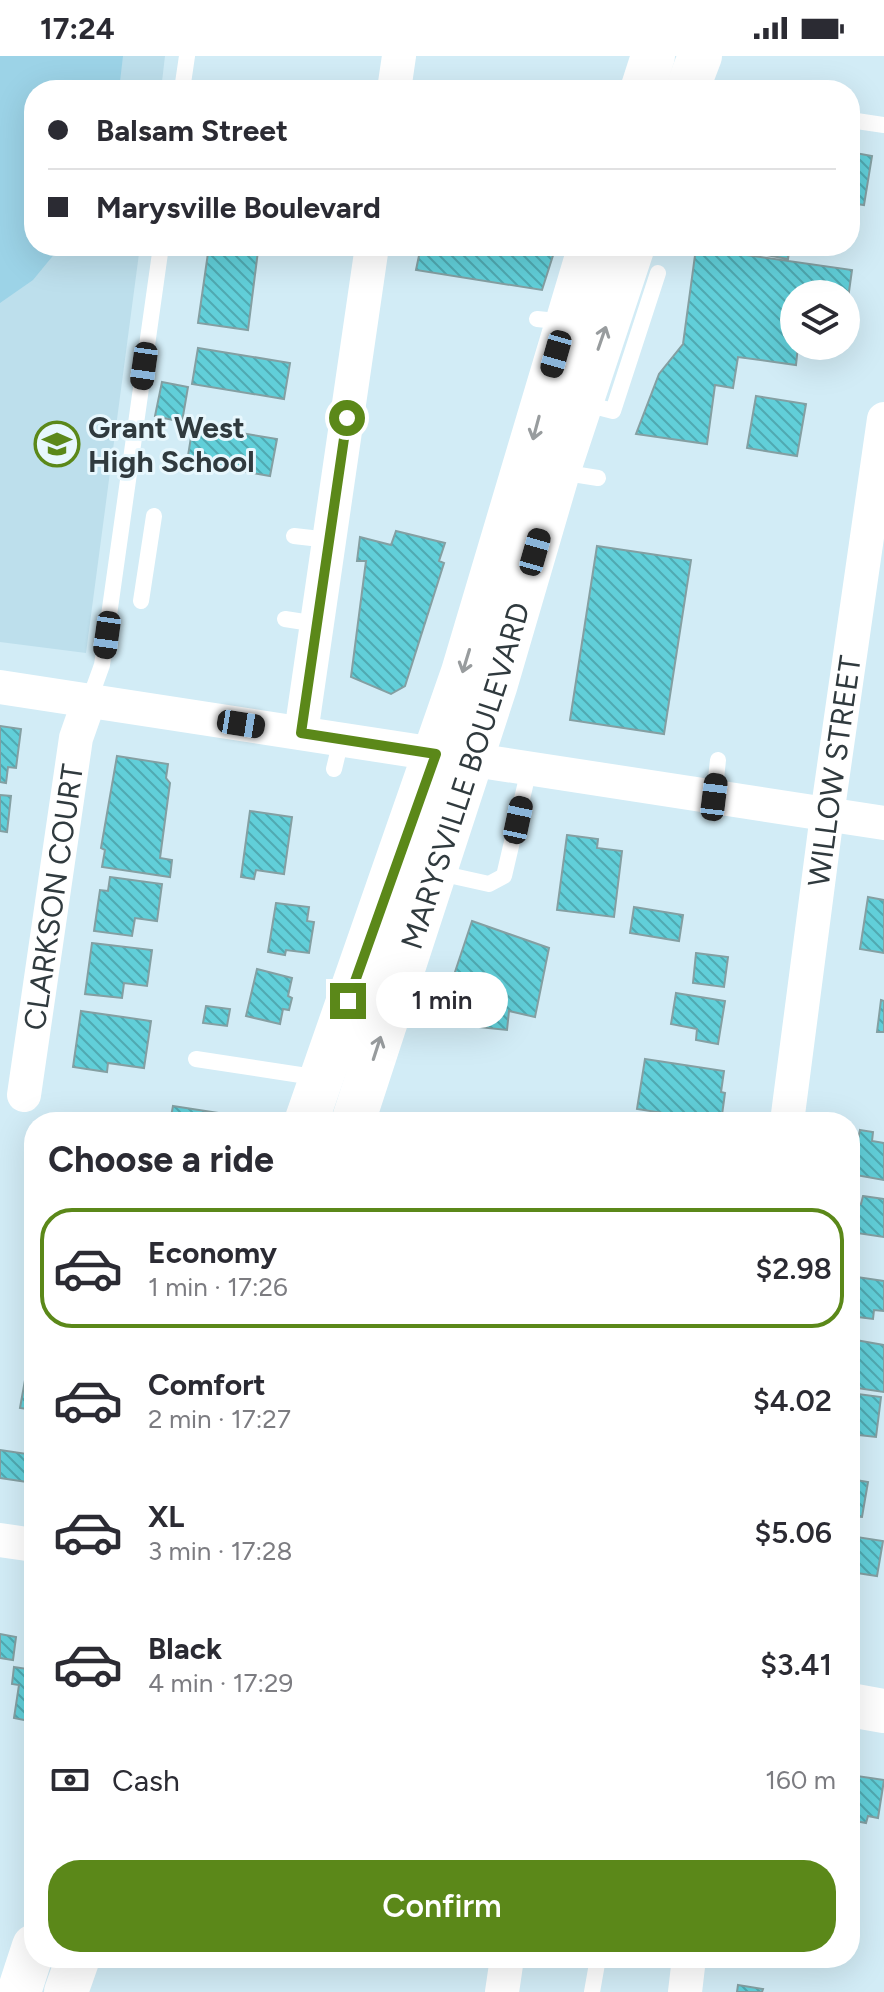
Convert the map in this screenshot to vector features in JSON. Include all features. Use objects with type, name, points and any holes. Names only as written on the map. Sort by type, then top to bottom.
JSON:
[{"type":"main road","points":[[645,80],[653,56]]},
{"type":"main road","points":[[691,80],[700,56]]},
{"type":"main road","name":"MARYSVILLE BOULEVARD","points":[[356,1112],[435,872],[454,757],[516,501],[552,320],[585,256]]},
{"type":"main road","name":"MARYSVILLE BOULEVARD","points":[[309,1112],[454,757],[578,475],[580,403],[645,260]]},
{"type":"main road","points":[[860,1707],[884,1711]]},
{"type":"main road","points":[[19,1992],[27,1968]]},
{"type":"main road","points":[[41,1992],[53,1968]]},
{"type":"main road","points":[[66,1992],[74,1968]]},
{"type":"street","points":[[395,80],[399,56]]},
{"type":"street","points":[[301,733],[301,621],[329,540],[376,297],[373,256]]},
{"type":"street","name":"WILLOW STREET","points":[[788,1112],[884,419]]},
{"type":"street","points":[[0,687],[301,733],[338,754],[454,757],[884,823]]},
{"type":"street","name":"CLARKSON COURT","points":[[24,1095],[76,738],[89,701]]},
{"type":"street","points":[[0,1540],[24,1544]]},
{"type":"street","points":[[502,1992],[506,1968]]},
{"type":"street","points":[[685,1992],[688,1968]]},
{"type":"lane","points":[[183,80],[187,56]]},
{"type":"lane","points":[[860,121],[884,125]]},
{"type":"lane","points":[[89,701],[102,665],[160,256]]},
{"type":"lane","points":[[141,601],[154,516]]},
{"type":"lane","points":[[294,536],[329,540]]},
{"type":"lane","points":[[714,797],[718,760]]},
{"type":"lane","points":[[435,872],[489,884],[504,876],[529,769]]},
{"type":"lane","points":[[196,1059],[321,1078]]},
{"type":"lane","points":[[592,1992],[596,1968]]},
{"type":"shaded area","name":"Grant West High School","points":[[0,56],[165,56],[162,80],[24,80],[24,256],[139,256],[86,653],[0,642]]},
{"type":"shaded area","points":[[0,56],[123,56],[120,80],[24,80],[24,256],[53,256],[33,280],[0,303]]},
{"type":"building","points":[[860,154],[872,156],[864,205],[860,204]]},
{"type":"building","points":[[208,256],[257,256],[248,330],[198,323]]},
{"type":"building","points":[[419,256],[553,256],[542,290],[416,270]]},
{"type":"building","points":[[695,256],[753,256],[852,270],[851,280],[780,280],[780,360],[797,360],[796,365],[738,357],[733,388],[715,385],[707,444],[636,434],[659,374],[683,344]]},
{"type":"building","points":[[198,348],[290,363],[284,399],[192,384]]},
{"type":"building","points":[[162,382],[188,387],[182,422],[155,416]]},
{"type":"building","points":[[756,396],[806,404],[797,456],[747,448]]},
{"type":"building","points":[[193,425],[277,439],[270,476],[187,462]]},
{"type":"building","points":[[396,531],[445,543],[439,561],[444,563],[405,686],[391,694],[351,677],[366,561],[357,561],[360,537],[391,545]]},
{"type":"building","points":[[597,546],[691,560],[664,734],[570,720]]},
{"type":"building","points":[[0,726],[21,729],[16,768],[8,767],[6,783],[0,782]]},
{"type":"building","points":[[117,756],[168,764],[166,778],[170,783],[160,858],[172,860],[170,877],[102,867],[105,850],[101,848]]},
{"type":"building","points":[[0,795],[11,796],[7,832],[0,831]]},
{"type":"building","points":[[250,811],[292,817],[284,874],[256,870],[254,879],[241,877]]},
{"type":"building","points":[[567,835],[598,839],[597,848],[622,851],[614,917],[557,910]]},
{"type":"building","points":[[110,877],[162,884],[157,921],[135,918],[132,936],[94,931],[100,890],[108,891]]},
{"type":"building","points":[[868,897],[884,900],[884,953],[860,949]]},
{"type":"building","points":[[276,903],[309,907],[307,921],[314,922],[309,953],[286,950],[285,955],[268,952]]},
{"type":"building","points":[[634,907],[683,915],[679,941],[630,933]]},
{"type":"building","points":[[472,921],[549,948],[535,1017],[509,1011],[507,1030],[438,1023]]},
{"type":"building","points":[[92,943],[152,950],[147,986],[124,983],[122,998],[85,994]]},
{"type":"building","points":[[696,953],[728,957],[724,987],[693,983]]},
{"type":"building","points":[[257,969],[292,978],[289,1010],[283,1009],[280,1024],[246,1016]]},
{"type":"building","points":[[676,993],[725,1001],[718,1044],[696,1040],[697,1029],[671,1024]]},
{"type":"building","points":[[881,1000],[884,1001],[884,1032],[877,1032]]},
{"type":"building","points":[[206,1006],[230,1009],[227,1026],[203,1023]]},
{"type":"building","points":[[81,1011],[151,1021],[144,1068],[108,1063],[107,1072],[73,1067]]},
{"type":"building","points":[[645,1059],[724,1071],[722,1112],[637,1109]]},
{"type":"building","points":[[173,1106],[212,1112],[172,1112]]},
{"type":"building","points":[[860,1130],[873,1132],[872,1141],[884,1143],[884,1180],[860,1176]]},
{"type":"building","points":[[863,1196],[884,1199],[884,1237],[860,1233]]},
{"type":"building","points":[[860,1277],[884,1281],[884,1311],[874,1310],[873,1319],[860,1317]]},
{"type":"building","points":[[860,1341],[884,1345],[884,1392],[860,1388]]},
{"type":"building","points":[[24,1386],[24,1409],[20,1408]]},
{"type":"building","points":[[860,1394],[881,1397],[876,1437],[860,1435]]},
{"type":"building","points":[[0,1450],[24,1454],[24,1482],[0,1478]]},
{"type":"building","points":[[860,1481],[868,1482],[860,1517]]},
{"type":"building","points":[[860,1538],[883,1541],[877,1576],[860,1573]]},
{"type":"building","points":[[0,1634],[16,1637],[13,1660],[0,1658]]},
{"type":"building","points":[[14,1667],[24,1668],[24,1720],[14,1718],[19,1685],[12,1684]]},
{"type":"building","points":[[860,1776],[884,1780],[878,1818],[868,1816],[866,1823],[860,1822]]},
{"type":"building","points":[[738,1985],[763,1989],[762,1992],[737,1992]]},
{"type":"place","name":"Grant West High School","points":[[57,444]]},
{"type":"route","points":[[347,418],[301,733],[436,754],[348,1001]]}]
